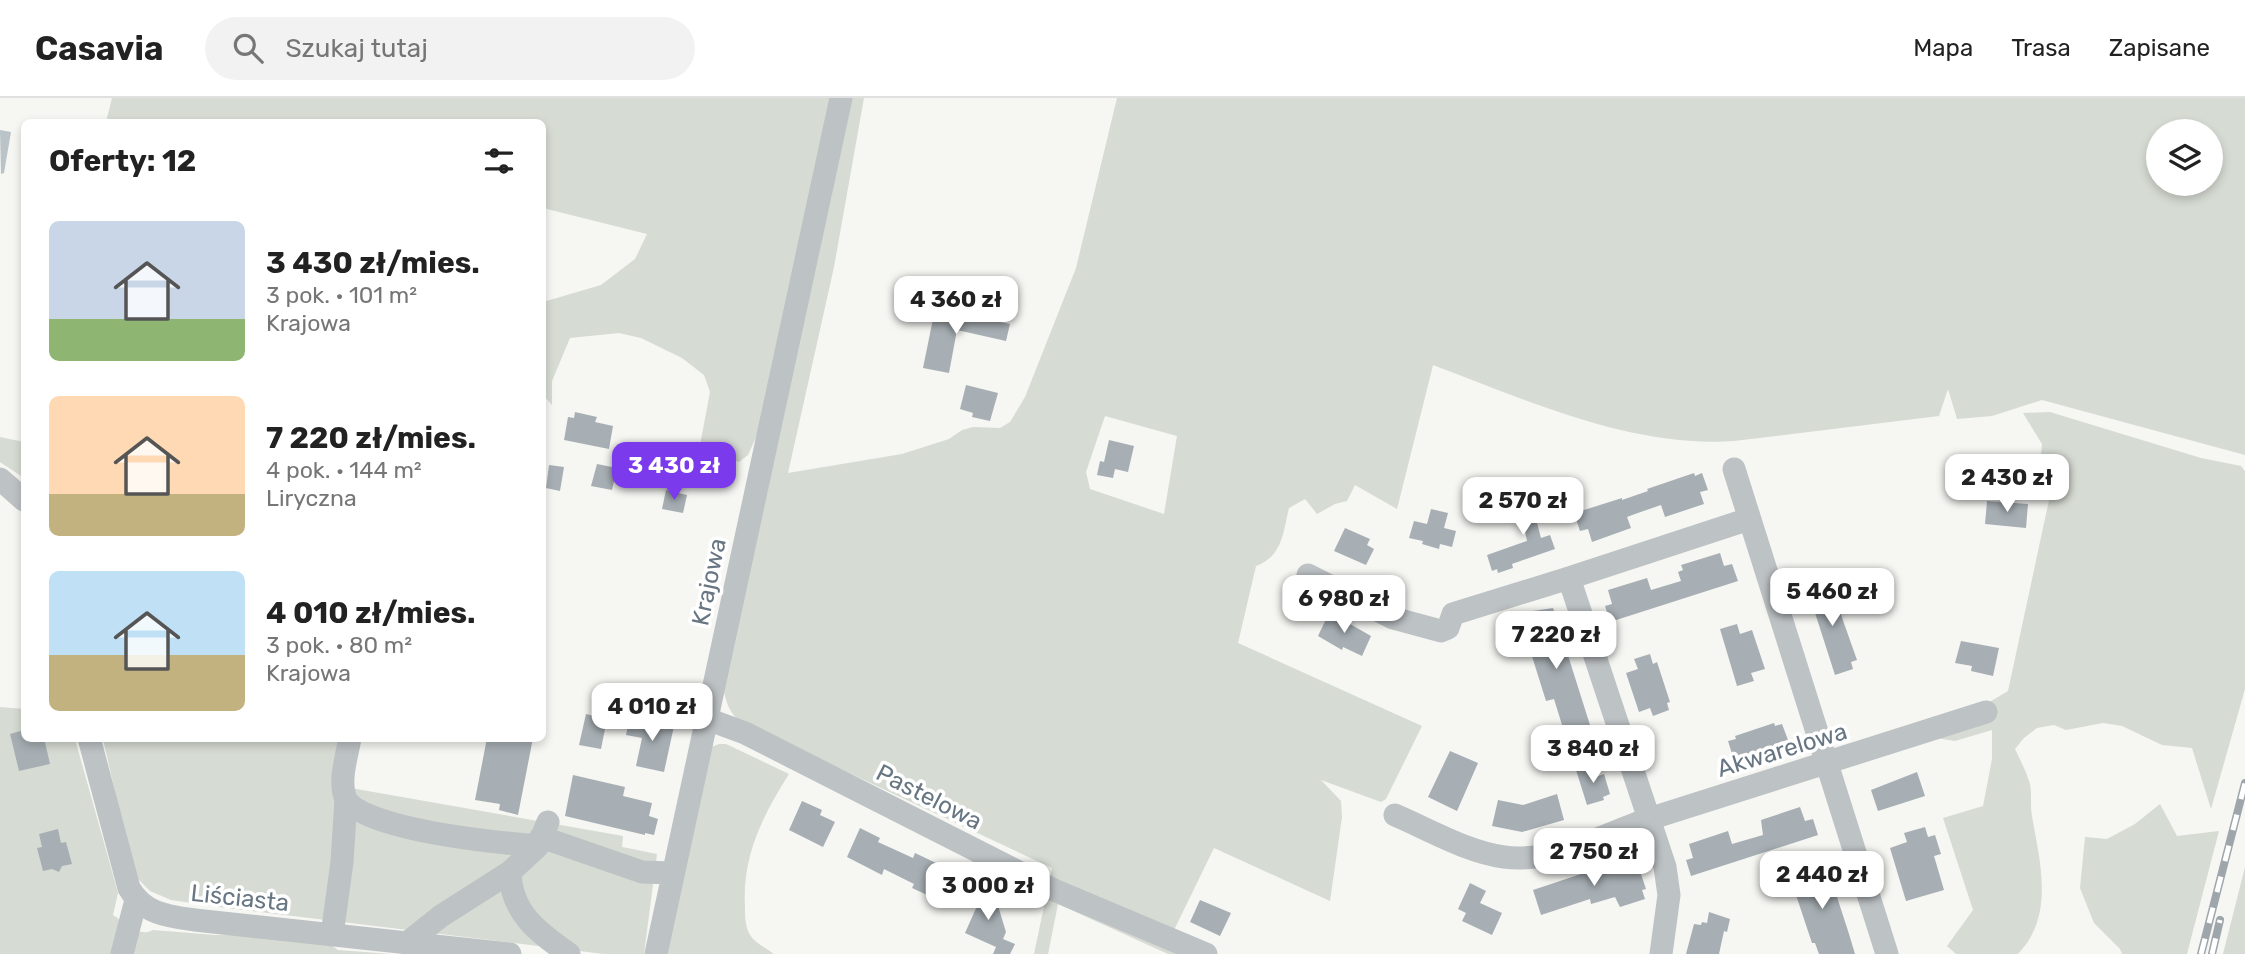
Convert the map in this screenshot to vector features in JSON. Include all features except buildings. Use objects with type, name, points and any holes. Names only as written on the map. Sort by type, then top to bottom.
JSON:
[{"type":"street","name":"Krajowa","points":[[656,954],[841,98]]},
{"type":"street","points":[[1734,468],[1888,954]]},
{"type":"street","points":[[0,478],[21,497]]},
{"type":"street","points":[[1308,575],[1393,618],[1441,631],[1448,628],[1456,612],[1749,519]]},
{"type":"street","points":[[1569,578],[1665,867],[1669,895],[1661,954]]},
{"type":"street","name":"Akwarelowa","points":[[1395,815],[1479,852],[1505,858],[1538,856],[1561,851],[1649,819],[1986,712]]},
{"type":"street","name":"Pastelowa","points":[[706,719],[745,733],[1054,890],[1206,954]]},
{"type":"street","points":[[90,742],[125,876],[136,900],[122,954]]},
{"type":"street","points":[[332,935],[342,862],[345,799],[343,783],[348,742]]},
{"type":"street","points":[[345,799],[356,811],[393,825],[503,843],[542,835],[642,872],[673,873]]},
{"type":"street","points":[[407,943],[441,916],[510,872],[542,835]]},
{"type":"street","points":[[510,872],[510,890],[530,923],[569,954]]},
{"type":"street","name":"Liściasta","points":[[136,900],[149,910],[165,915],[510,954]]},
{"type":"shaded area","points":[[112,98],[839,98],[770,407],[748,455],[739,462],[700,445],[710,392],[704,375],[682,358],[641,338],[619,333],[570,338],[552,381],[552,405],[546,398],[546,301],[601,285],[635,259],[647,234],[546,209],[546,119],[107,119]]},
{"type":"shaded area","points":[[845,98],[864,98],[834,267],[788,473],[902,454],[949,439],[962,430],[973,427],[1000,428],[1010,422],[1025,397],[1076,268],[1117,98],[2245,98],[2245,455],[2042,400],[1992,416],[1957,419],[1948,389],[1939,416],[1734,441],[1657,437],[1580,419],[1433,365],[1397,509],[1355,485],[1347,501],[1317,514],[1305,499],[1289,508],[1277,550],[1265,562],[1256,566],[1238,643],[1422,726],[1386,799],[1381,802],[1321,780],[1341,801],[1342,817],[1330,901],[1214,848],[1175,928],[1182,954],[1168,954],[1058,904],[1048,954],[1034,954],[1052,868],[740,722],[725,697],[723,687]],"holes":[[[1105,416],[1177,436],[1164,514],[1090,489],[1086,472]]]},
{"type":"shaded area","points":[[0,130],[11,132],[4,173],[1,174]]},
{"type":"shaded area","points":[[2050,412],[2201,458],[2241,466],[2245,471],[2245,689],[2211,809],[2192,748],[2162,745],[2122,726],[2103,723],[2066,730],[2054,725],[2037,728],[2024,738],[2015,749],[2031,788],[2031,812],[2042,888],[2037,923],[2030,939],[2018,954],[1956,954],[1947,946],[1973,910],[1943,818],[1983,806],[1992,759],[1992,730],[1955,741],[1930,737],[2008,691],[2049,500],[2038,489],[2042,444],[2023,413]]},
{"type":"shaded area","points":[[0,437],[21,441],[21,476],[0,462]]},
{"type":"shaded area","points":[[0,707],[21,709],[21,742],[76,742],[118,893],[113,915],[127,925],[143,932],[153,930],[215,935],[256,934],[331,945],[338,950],[391,954],[0,954]]},
{"type":"shaded area","points":[[104,742],[351,742],[345,787],[623,836],[622,847],[657,854],[644,954],[604,954],[171,900],[150,891],[138,879],[130,858]]},
{"type":"shaded area","points":[[726,744],[789,774],[756,837],[745,888],[749,933],[774,954],[664,954],[711,747]]},
{"type":"shaded area","points":[[2160,804],[2177,836],[2219,831],[2187,954],[2122,954],[2094,923],[2080,888],[2085,837],[2107,839],[2135,824]]},
{"type":"shaded area","points":[[2245,867],[2245,954],[2223,954]]},
{"type":"railway","points":[[2201,954],[2245,783]]},
{"type":"railway","points":[[2212,954],[2220,920]]}]
